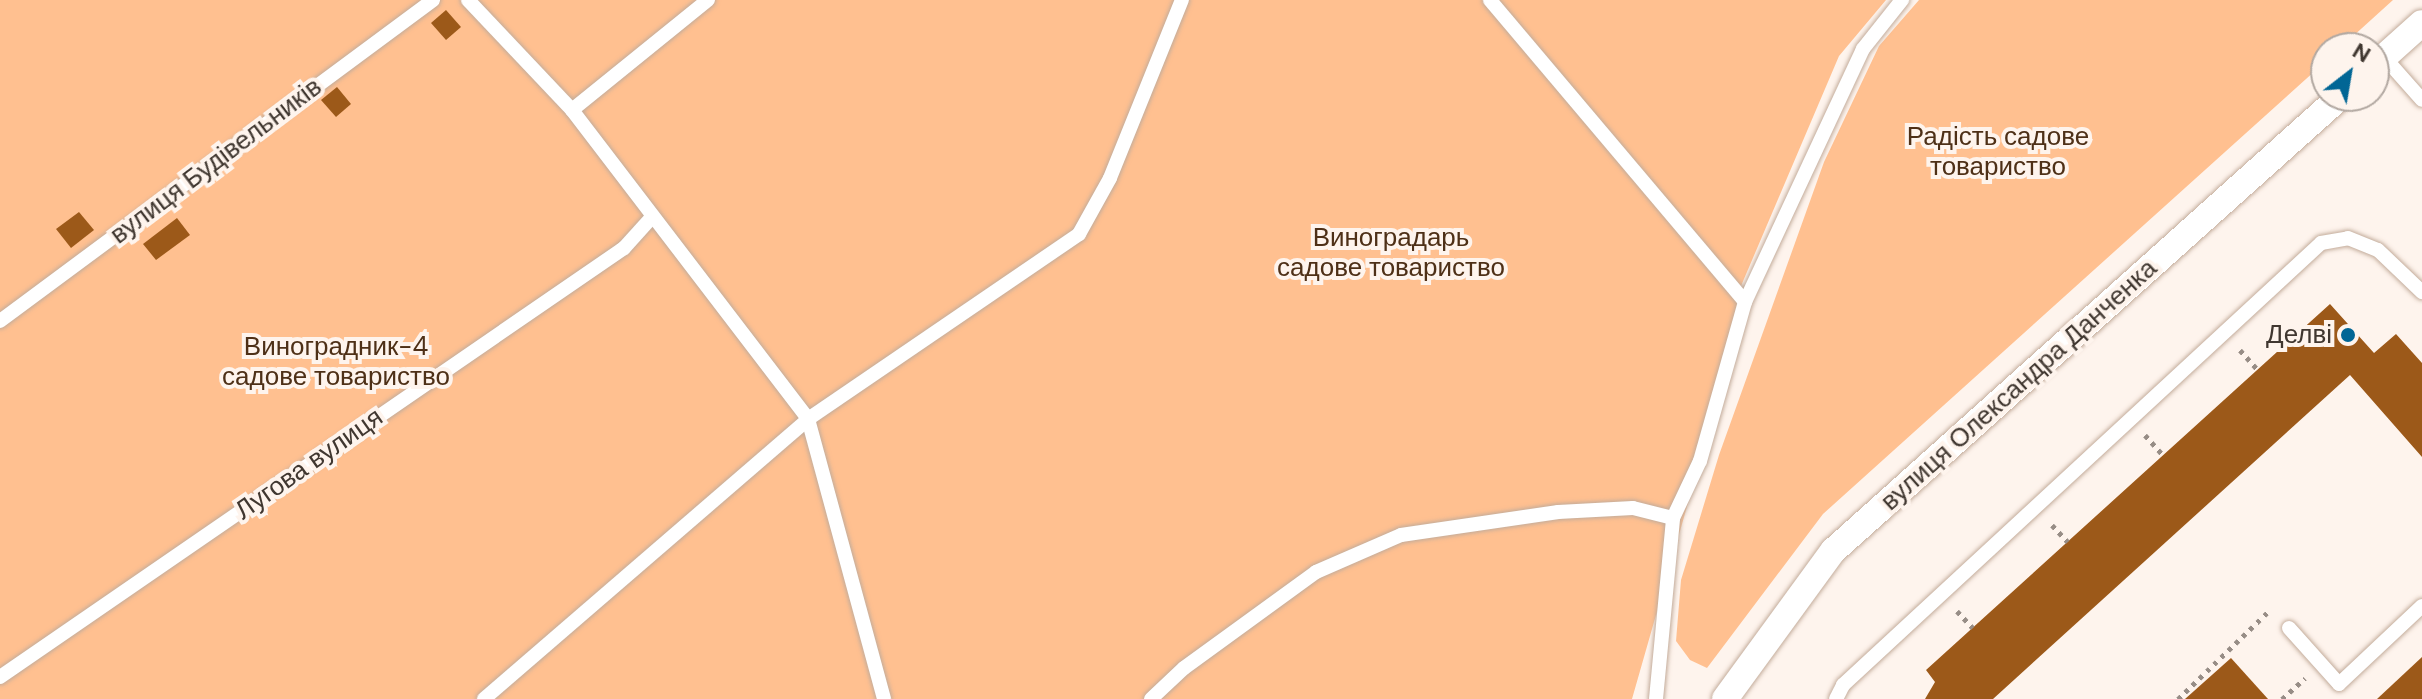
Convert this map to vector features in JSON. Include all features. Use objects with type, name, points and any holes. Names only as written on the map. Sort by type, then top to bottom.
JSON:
[{"type":"street","points":[[2390,52],[2422,23]]},
{"type":"street","name":"вулиця Олександра Данченка","points":[[1725,699],[1833,551],[2323,112]]},
{"type":"lane","name":"вулиця Будівельників","points":[[0,321],[433,0]]},
{"type":"lane","points":[[468,0],[572,110],[808,419],[884,699]]},
{"type":"lane","points":[[572,110],[708,0]]},
{"type":"lane","points":[[484,699],[808,419],[1079,234],[1110,178],[1182,0]]},
{"type":"lane","points":[[1490,0],[1745,302]]},
{"type":"lane","points":[[1656,699],[1673,518],[1700,461],[1745,302],[1863,49],[1902,0]]},
{"type":"lane","points":[[2390,72],[2422,100]]},
{"type":"lane","name":"Лугова вулиця","points":[[0,677],[624,248],[652,217]]},
{"type":"lane","points":[[1841,694],[2321,243],[2348,238],[2378,250],[2422,292]]},
{"type":"lane","points":[[1151,699],[1184,668],[1316,572],[1401,535],[1573,511],[1633,508],[1673,518]]},
{"type":"lane","points":[[2289,628],[2339,684],[2422,606]]},
{"type":"path","points":[[2178,699],[2271,608],[2289,628]]},
{"type":"green space","name":"Виноградник-4 садове товариство","points":[[0,0],[1886,0],[1839,56],[1741,286],[1700,461],[1632,699],[0,699]]},
{"type":"green space","name":"Радість садове товариство","points":[[1919,0],[2393,0],[2358,32],[2310,32],[2310,75],[1823,514],[1707,668],[1690,660],[1676,641],[1681,580],[1719,455],[1824,162],[1879,46]]},
{"type":"building","points":[[446,10],[461,27],[446,40],[431,23]]},
{"type":"building","points":[[337,87],[351,104],[336,117],[321,100]]},
{"type":"building","points":[[79,212],[94,230],[71,248],[56,229]]},
{"type":"building","points":[[177,218],[190,235],[156,260],[143,244]]},
{"type":"building","points":[[2330,304],[2374,353],[2396,334],[2422,363],[2422,457],[2350,375],[1993,699],[1925,699],[1935,682],[1926,670]]},
{"type":"building","points":[[2422,657],[2422,699],[2377,699]]},
{"type":"building","points":[[2231,658],[2268,699],[2185,699]]},
{"type":"place","name":"Делві","points":[[2348,335]]},
{"type":"park label","name":"Виноградарь садове товариство","points":[[1391,253]]}]
